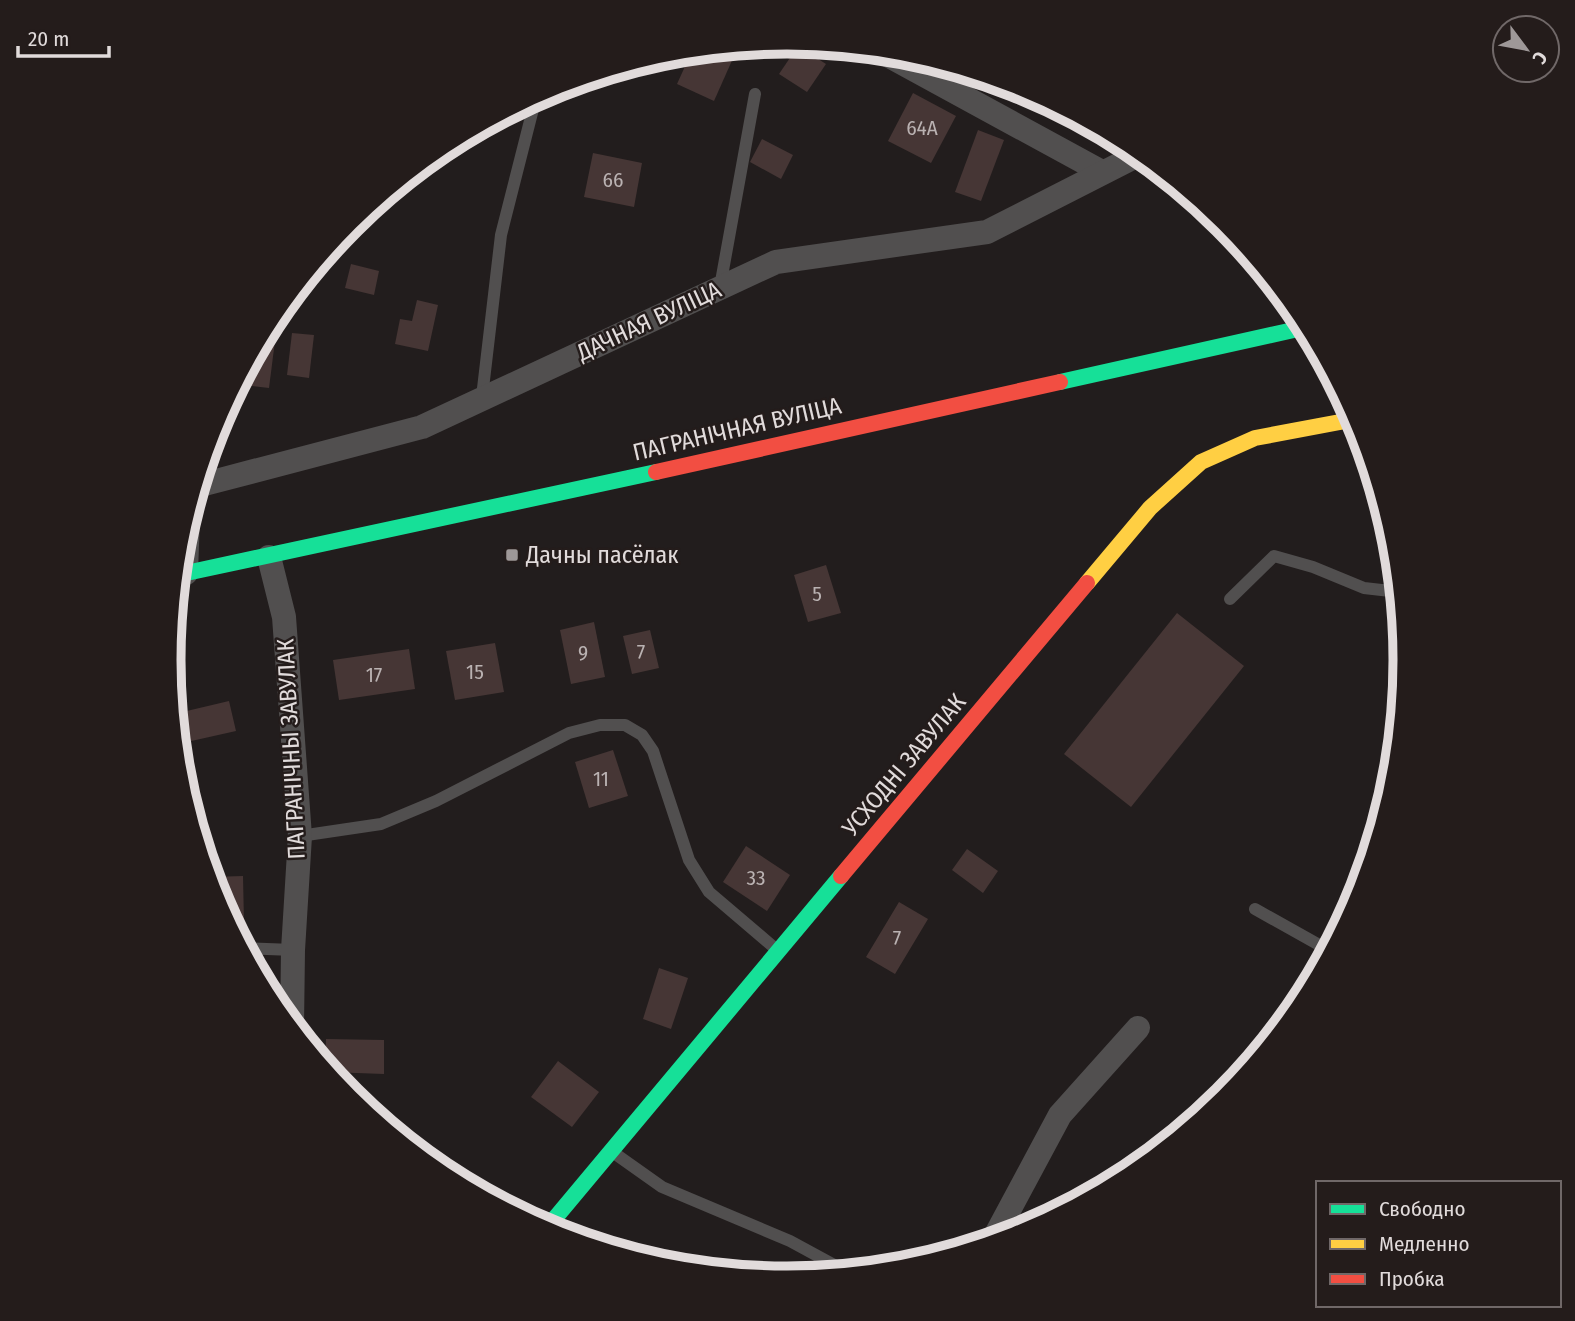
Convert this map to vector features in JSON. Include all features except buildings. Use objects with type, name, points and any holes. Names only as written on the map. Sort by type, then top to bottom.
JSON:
[{"type":"street","points":[[909,67],[1102,172]]},
{"type":"street","name":"ДАЧНАЯ ВУЛІЦА","points":[[208,483],[422,427],[776,262],[987,232],[1128,159]]},
{"type":"street","name":"ПАГРАНІЧНАЯ ВУЛІЦА","points":[[187,573],[1296,330]]},
{"type":"street","name":"УСХОДНІ ЗАВУЛАК","points":[[556,1221],[778,950],[1150,508],[1201,462],[1255,438],[1345,421]]},
{"type":"street","name":"ПАГРАНІЧНЫ ЗАВУЛАК","points":[[269,556],[284,617],[300,836],[292,1010]]},
{"type":"street","points":[[999,1229],[1060,1115],[1138,1028]]},
{"type":"lane","points":[[720,288],[755,94]]},
{"type":"lane","points":[[482,397],[501,235],[533,111]]},
{"type":"lane","points":[[1230,599],[1274,556],[1313,567],[1364,587],[1390,591]]},
{"type":"lane","points":[[300,836],[381,824],[436,802],[569,733],[600,725],[625,725],[642,735],[653,751],[689,860],[709,892],[778,950]]},
{"type":"lane","points":[[1255,909],[1322,947]]},
{"type":"lane","points":[[254,948],[293,950]]},
{"type":"lane","points":[[611,1151],[662,1187],[790,1241],[833,1265]]},
{"type":"traffic: fast","points":[[1060,382],[1296,330]]},
{"type":"traffic: fast","points":[[187,573],[656,472]]},
{"type":"traffic: fast","points":[[553,1220],[841,876]]},
{"type":"traffic: slow","points":[[1087,583],[1150,508],[1201,462],[1255,438],[1345,421]]},
{"type":"traffic: jam","points":[[656,472],[1060,382]]},
{"type":"traffic: jam","points":[[841,876],[1087,583]]},
{"type":"place","name":"Дачны пасёлак","points":[[512,555]]}]
